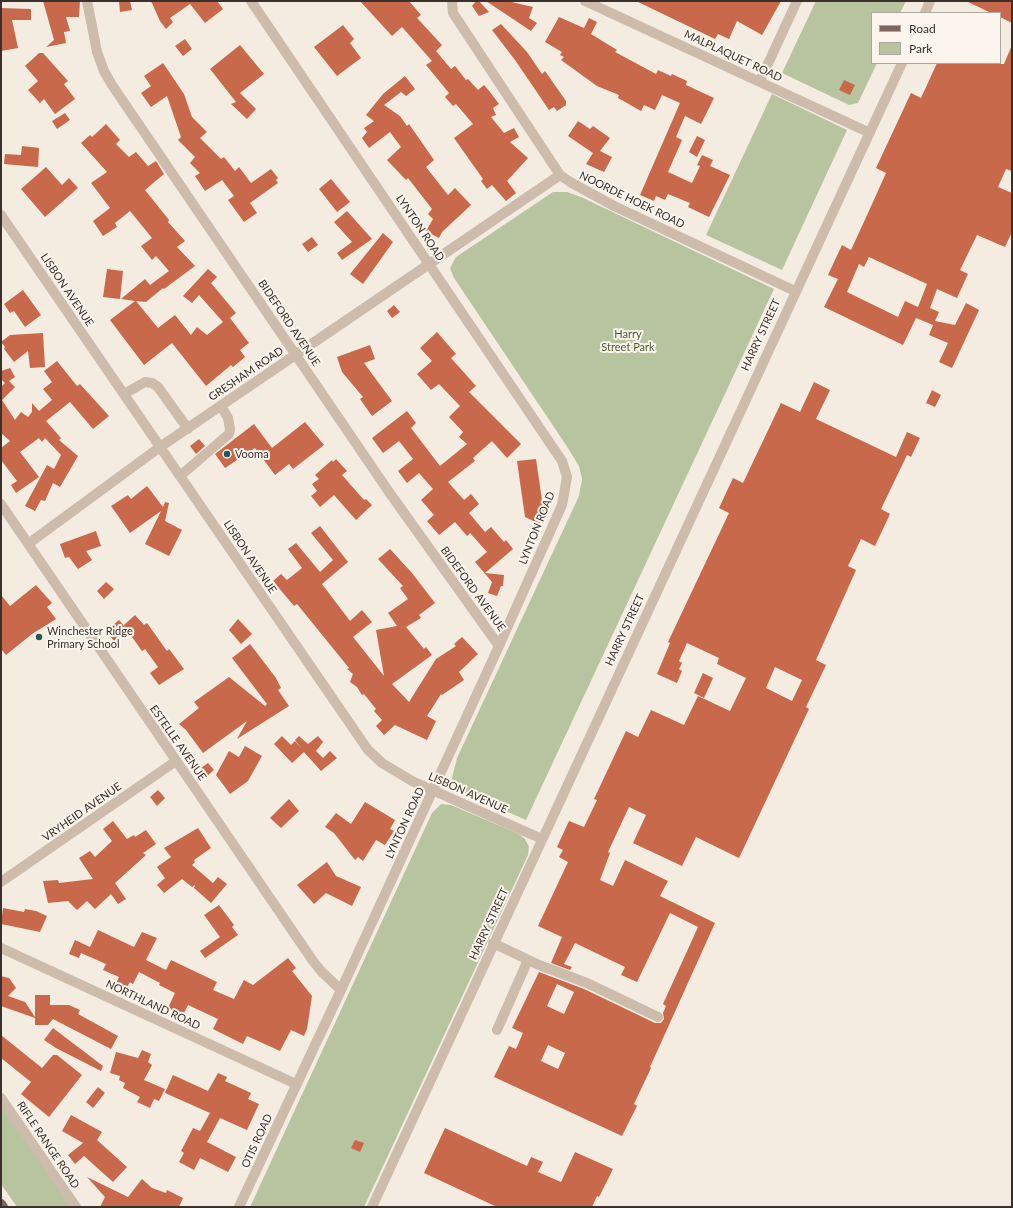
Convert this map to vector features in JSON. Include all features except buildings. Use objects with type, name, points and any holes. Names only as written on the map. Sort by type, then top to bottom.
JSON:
[{"type":"street","name":"BIDEFORD AVENUE","points":[[87,1],[97,52],[104,71],[296,355],[462,596],[499,646]]},
{"type":"street","name":"LYNTON ROAD","points":[[250,1],[430,264],[562,461],[567,472],[567,485],[562,505],[433,791],[296,1084]]},
{"type":"street","name":"NOORDE HOEK ROAD","points":[[452,1],[453,13],[560,174],[570,182],[614,206],[795,291]]},
{"type":"street","name":"MALPLAQUET ROAD","points":[[586,1],[870,133]]},
{"type":"street","points":[[760,81],[797,1]]},
{"type":"street","points":[[925,12],[930,1]]},
{"type":"street","name":"HARRY STREET","points":[[372,1207],[795,291],[902,64]]},
{"type":"street","name":"GRESHAM ROAD","points":[[28,544],[160,447],[560,174]]},
{"type":"street","name":"LISBON AVENUE","points":[[1,215],[368,750],[388,767],[433,791],[542,839]]},
{"type":"street","points":[[124,394],[145,382],[152,383],[158,387],[188,429]]},
{"type":"street","points":[[180,476],[229,434],[230,429],[228,418],[222,406]]},
{"type":"street","name":"ESTELLE AVENUE","points":[[1,504],[313,960],[341,990]]},
{"type":"street","name":"VRYHEID AVENUE","points":[[1,882],[176,761]]},
{"type":"street","points":[[493,944],[528,960],[587,983],[658,1017]]},
{"type":"street","name":"NORTHLAND ROAD","points":[[1,948],[296,1084]]},
{"type":"street","points":[[497,1030],[528,960]]},
{"type":"street","name":"OTIS ROAD","points":[[239,1207],[296,1084]]},
{"type":"street","name":"RIFLE RANGE ROAD","points":[[1,1098],[76,1207]]},
{"type":"green space","points":[[816,1],[906,1],[900,12],[871,12],[871,64],[877,64],[858,103],[849,105],[782,73]]},
{"type":"green space","points":[[772,94],[847,130],[782,270],[706,235]]},
{"type":"green space","name":"Harry Street Park","points":[[553,192],[567,192],[581,197],[774,289],[526,820],[462,792],[454,786],[452,778],[457,758],[579,496],[582,479],[579,466],[566,445],[454,278],[450,268],[456,257]]},
{"type":"green space","points":[[441,804],[451,805],[519,834],[525,839],[529,847],[528,855],[364,1207],[250,1207],[432,813]]},
{"type":"green space","points":[[1,1104],[71,1207],[17,1207],[1,1184]]},
{"type":"place","name":"Vooma","points":[[227,454]]},
{"type":"place","name":"Winchester Ridge Primary School","points":[[39,637]]}]
